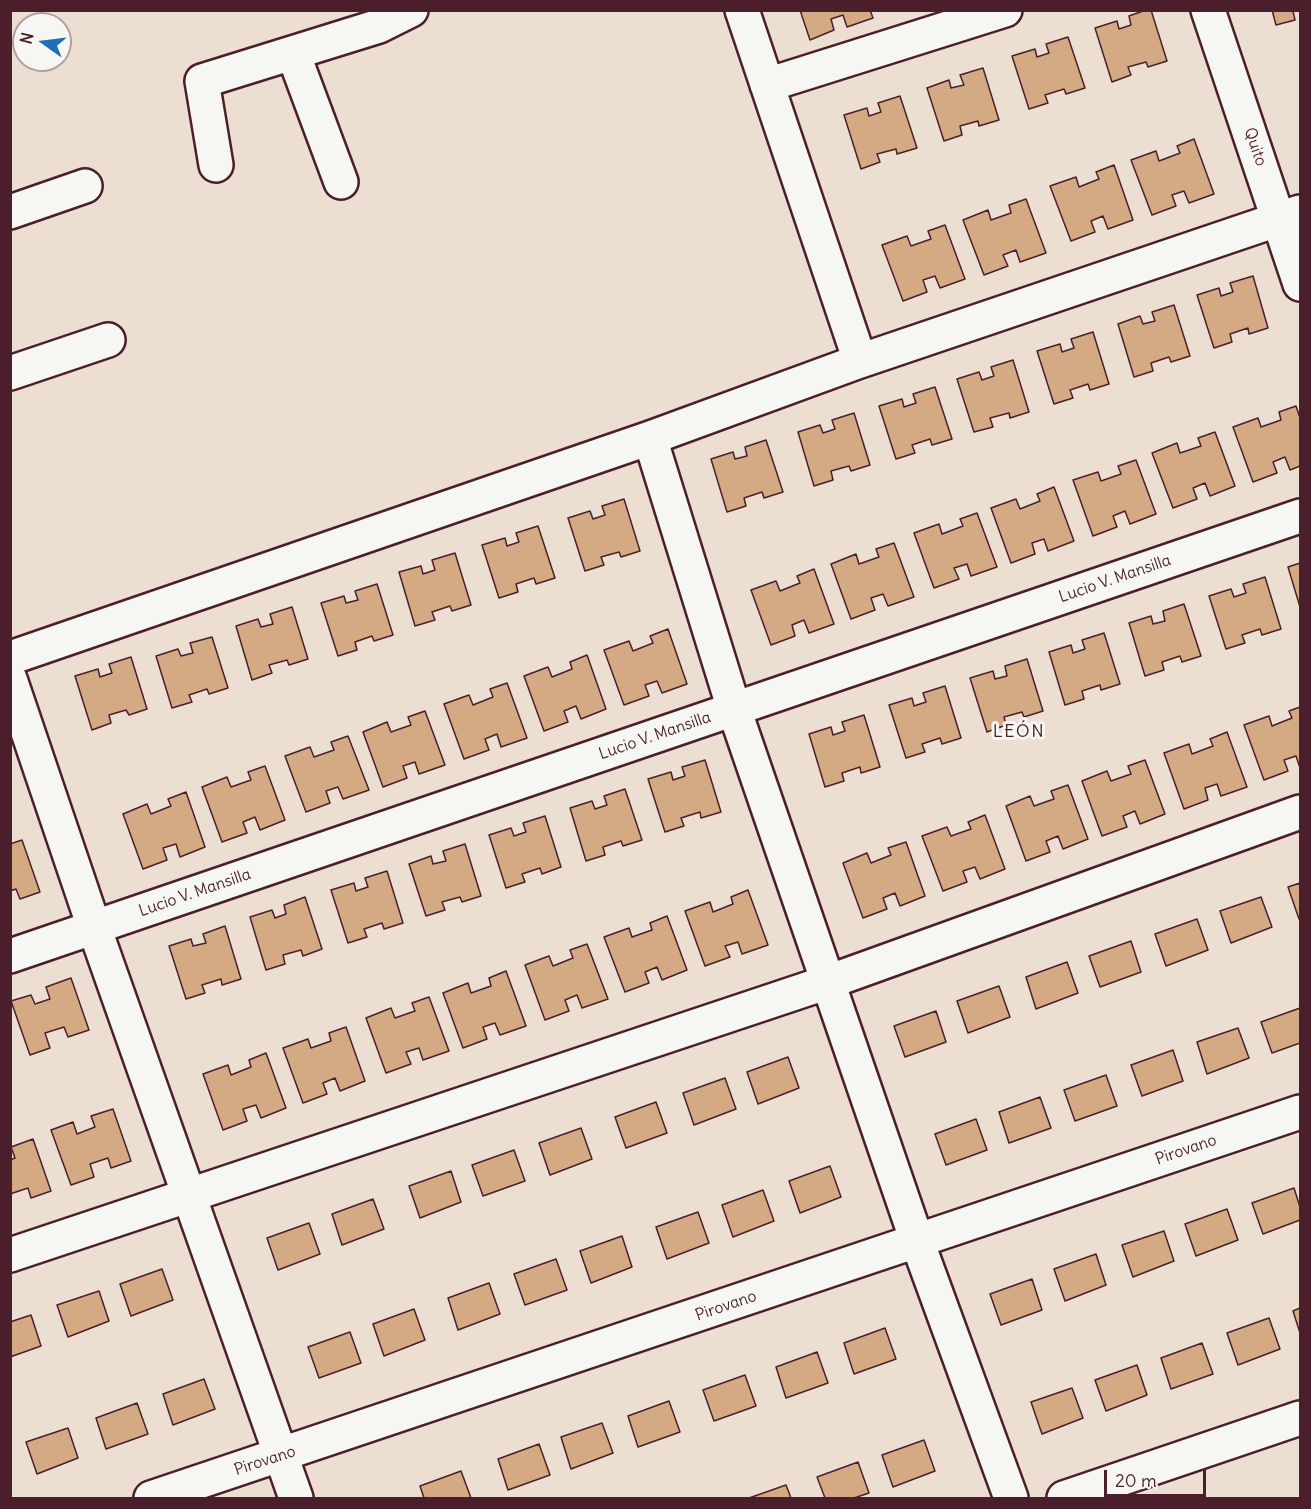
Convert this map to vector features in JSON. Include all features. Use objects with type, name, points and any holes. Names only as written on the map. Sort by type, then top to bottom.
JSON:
[{"type":"street","points":[[216,165],[202,81],[379,26],[411,10]]},
{"type":"street","points":[[742,10],[860,362]]},
{"type":"street","points":[[767,85],[1005,10]]},
{"type":"street","name":"Quito","points":[[1209,10],[1290,215],[1300,284]]},
{"type":"street","points":[[293,54],[341,182]]},
{"type":"street","points":[[10,212],[85,186]]},
{"type":"street","points":[[10,658],[1290,215]]},
{"type":"street","points":[[10,373],[108,340]]},
{"type":"street","points":[[650,438],[734,709],[917,1241],[1011,1498]]},
{"type":"street","name":"Lucio V. Mansilla","points":[[10,956],[1300,516]]},
{"type":"street","points":[[10,679],[94,927],[296,1498]]},
{"type":"street","points":[[10,1255],[828,982],[1300,812]]},
{"type":"street","name":"Pirovano","points":[[151,1498],[1300,1112]]},
{"type":"street","points":[[1064,1498],[1300,1418]]},
{"type":"building","points":[[800,10],[870,10],[873,18],[847,27],[843,15],[831,19],[834,30],[810,40]]},
{"type":"building","points":[[1151,10],[1167,61],[1148,67],[1146,62],[1128,67],[1131,75],[1112,82],[1095,28],[1117,21],[1119,29],[1131,25],[1129,16]]},
{"type":"building","points":[[1272,10],[1295,10],[1293,11],[1295,20],[1276,25]]},
{"type":"building","points":[[1068,37],[1085,88],[1066,94],[1064,89],[1045,95],[1048,103],[1029,109],[1012,56],[1035,49],[1037,57],[1049,53],[1046,44]]},
{"type":"building","points":[[983,68],[999,120],[979,126],[978,121],[960,126],[962,135],[944,141],[927,88],[949,80],[951,88],[964,85],[960,75]]},
{"type":"building","points":[[900,96],[917,148],[897,154],[896,149],[877,154],[880,162],[861,169],[844,115],[867,108],[869,116],[881,112],[878,103]]},
{"type":"building","points":[[1194,139],[1214,194],[1189,203],[1184,191],[1172,195],[1176,206],[1152,215],[1131,160],[1156,151],[1159,161],[1180,153],[1177,146]]},
{"type":"building","points":[[1114,165],[1133,220],[1108,229],[1103,216],[1091,221],[1095,232],[1071,241],[1050,186],[1076,177],[1079,187],[1099,179],[1096,172]]},
{"type":"building","points":[[1026,199],[1046,253],[1020,262],[1016,250],[1003,255],[1008,266],[984,275],[963,220],[988,210],[991,220],[1011,213],[1009,205]]},
{"type":"building","points":[[945,225],[965,279],[940,288],[935,276],[923,280],[927,292],[903,301],[882,245],[907,236],[911,246],[931,239],[928,231]]},
{"type":"building","points":[[1253,276],[1268,328],[1249,334],[1248,328],[1230,334],[1232,342],[1214,348],[1197,295],[1219,288],[1221,296],[1233,292],[1230,283]]},
{"type":"building","points":[[1174,305],[1190,356],[1171,362],[1169,357],[1151,363],[1153,371],[1134,377],[1118,324],[1140,316],[1143,324],[1155,321],[1152,312]]},
{"type":"building","points":[[1093,332],[1109,384],[1090,390],[1088,384],[1070,390],[1073,398],[1054,404],[1037,351],[1060,344],[1062,352],[1074,348],[1071,339]]},
{"type":"building","points":[[1013,360],[1029,412],[1010,418],[1009,413],[990,418],[993,427],[974,432],[957,379],[979,372],[982,380],[994,376],[991,367]]},
{"type":"building","points":[[935,387],[952,439],[932,445],[930,439],[912,445],[915,453],[896,459],[879,406],[902,399],[904,407],[916,403],[913,394]]},
{"type":"building","points":[[1296,406],[1300,418],[1300,466],[1290,470],[1285,457],[1273,462],[1277,473],[1253,482],[1233,427],[1258,418],[1261,427],[1281,420],[1279,412]]},
{"type":"building","points":[[854,413],[870,465],[851,471],[849,466],[831,471],[833,480],[814,486],[798,432],[820,425],[823,433],[835,429],[832,420]]},
{"type":"building","points":[[1215,432],[1235,486],[1210,496],[1205,483],[1193,488],[1197,499],[1173,508],[1152,453],[1177,443],[1180,453],[1201,446],[1198,438]]},
{"type":"building","points":[[766,440],[783,492],[764,498],[762,492],[744,498],[746,506],[727,512],[711,459],[733,452],[735,459],[747,456],[745,447]]},
{"type":"building","points":[[1136,460],[1156,514],[1130,524],[1125,511],[1113,516],[1117,527],[1093,536],[1073,480],[1098,472],[1101,481],[1121,474],[1118,466]]},
{"type":"building","points":[[1054,487],[1074,541],[1048,551],[1044,539],[1032,543],[1035,554],[1011,563],[991,508],[1016,499],[1020,509],[1040,501],[1037,494]]},
{"type":"building","points":[[624,499],[640,551],[621,557],[619,552],[601,557],[604,565],[585,571],[568,518],[590,511],[593,519],[605,515],[602,506]]},
{"type":"building","points":[[977,513],[997,567],[971,576],[967,564],[954,568],[959,579],[934,588],[914,533],[939,524],[942,534],[963,526],[960,519]]},
{"type":"building","points":[[538,526],[555,578],[536,584],[534,578],[516,584],[518,592],[499,598],[482,545],[505,538],[507,546],[519,542],[516,533]]},
{"type":"building","points":[[894,543],[914,597],[888,606],[883,594],[871,598],[875,610],[851,619],[831,564],[856,554],[859,564],[879,557],[876,549]]},
{"type":"building","points":[[455,553],[471,605],[452,611],[450,606],[432,612],[435,620],[415,626],[399,572],[421,566],[423,574],[435,570],[432,560]]},
{"type":"building","points":[[1300,563],[1300,607],[1288,567]]},
{"type":"building","points":[[814,569],[834,624],[809,633],[804,620],[792,625],[795,636],[771,645],[751,590],[776,581],[780,591],[800,583],[797,576]]},
{"type":"building","points":[[1265,577],[1281,629],[1262,635],[1260,629],[1242,635],[1245,643],[1226,649],[1209,596],[1231,589],[1234,597],[1246,593],[1243,584]]},
{"type":"building","points":[[377,584],[393,635],[374,641],[372,636],[355,642],[357,650],[338,656],[321,603],[344,596],[346,603],[358,600],[355,591]]},
{"type":"building","points":[[1184,604],[1201,656],[1182,662],[1180,656],[1162,662],[1164,670],[1145,676],[1129,623],[1151,616],[1153,624],[1165,621],[1163,611]]},
{"type":"building","points":[[292,607],[308,659],[289,665],[287,660],[269,665],[272,673],[252,680],[236,626],[258,619],[261,627],[273,624],[270,614]]},
{"type":"building","points":[[668,629],[687,684],[662,693],[657,681],[645,685],[649,696],[624,705],[604,650],[629,641],[633,651],[653,643],[650,636]]},
{"type":"building","points":[[1104,633],[1120,684],[1101,690],[1100,685],[1082,691],[1084,699],[1065,705],[1049,652],[1071,645],[1073,653],[1085,649],[1082,640]]},
{"type":"building","points":[[212,637],[228,688],[209,694],[207,689],[189,695],[192,702],[172,708],[156,656],[178,649],[181,656],[193,653],[190,643]]},
{"type":"building","points":[[587,655],[606,709],[581,719],[576,706],[564,711],[568,722],[544,731],[524,676],[548,667],[552,677],[572,669],[570,662]]},
{"type":"building","points":[[131,657],[147,709],[129,715],[126,710],[109,715],[111,723],[92,730],[75,676],[98,669],[100,677],[112,673],[109,664]]},
{"type":"building","points":[[1027,659],[1043,711],[1024,717],[1022,712],[1004,717],[1006,725],[987,732],[970,678],[993,671],[995,679],[1007,676],[1005,666]]},
{"type":"building","points":[[507,683],[527,738],[501,747],[497,734],[485,739],[489,750],[464,759],[444,704],[469,695],[473,705],[493,697],[490,689]]},
{"type":"building","points":[[945,686],[961,738],[942,744],[940,738],[922,744],[925,752],[906,758],[889,705],[912,698],[914,706],[926,702],[923,693]]},
{"type":"building","points":[[1300,707],[1300,768],[1296,756],[1284,760],[1288,771],[1264,780],[1244,725],[1269,716],[1272,726],[1292,718],[1289,711]]},
{"type":"building","points":[[425,711],[445,765],[419,774],[415,762],[403,766],[407,778],[383,787],[363,732],[387,722],[391,732],[411,725],[408,717]]},
{"type":"building","points":[[864,715],[880,767],[861,773],[860,767],[842,773],[844,781],[825,787],[809,734],[831,727],[833,735],[845,731],[842,722]]},
{"type":"building","points":[[1227,732],[1247,787],[1221,796],[1217,784],[1205,788],[1208,800],[1184,809],[1164,753],[1189,744],[1192,754],[1213,746],[1210,739]]},
{"type":"building","points":[[348,736],[369,790],[343,799],[338,787],[326,791],[330,803],[306,812],[285,756],[310,747],[314,757],[334,750],[331,742]]},
{"type":"building","points":[[705,760],[721,812],[701,818],[700,812],[681,818],[684,826],[665,832],[648,779],[671,772],[673,780],[685,776],[682,767]]},
{"type":"building","points":[[1145,760],[1165,814],[1140,824],[1135,811],[1123,816],[1127,827],[1102,836],[1082,781],[1107,771],[1111,781],[1131,774],[1128,766]]},
{"type":"building","points":[[265,766],[285,820],[260,830],[255,817],[243,822],[247,833],[222,842],[202,787],[227,777],[231,787],[251,780],[248,772]]},
{"type":"building","points":[[1068,785],[1088,839],[1063,849],[1058,836],[1046,841],[1050,852],[1026,861],[1006,806],[1030,796],[1034,806],[1054,799],[1051,791]]},
{"type":"building","points":[[625,789],[642,840],[623,846],[621,841],[603,847],[605,855],[586,861],[570,808],[592,801],[595,809],[607,805],[604,796]]},
{"type":"building","points":[[186,792],[205,847],[180,857],[176,844],[163,848],[167,860],[143,869],[123,814],[147,804],[151,814],[171,806],[168,799]]},
{"type":"building","points":[[985,815],[1005,869],[980,879],[975,867],[963,871],[967,882],[943,891],[922,836],[947,827],[951,836],[971,829],[968,822]]},
{"type":"building","points":[[545,816],[561,867],[542,874],[540,868],[522,874],[525,882],[506,888],[489,835],[511,828],[514,836],[526,832],[523,823]]},
{"type":"building","points":[[22,840],[40,892],[20,899],[16,889],[10,891],[10,844]]},
{"type":"building","points":[[906,842],[925,896],[900,906],[895,893],[883,898],[887,909],[863,918],[843,863],[867,853],[871,863],[891,855],[888,848]]},
{"type":"building","points":[[465,844],[481,896],[462,902],[460,897],[442,902],[445,910],[426,916],[409,864],[431,856],[433,864],[446,861],[443,851]]},
{"type":"building","points":[[387,871],[403,923],[384,929],[382,923],[364,929],[367,937],[348,943],[331,890],[354,883],[356,891],[368,887],[365,878]]},
{"type":"building","points":[[1300,883],[1300,919],[1299,919],[1288,887]]},
{"type":"building","points":[[748,890],[768,945],[742,954],[738,942],[725,946],[730,957],[705,966],[685,911],[710,902],[713,912],[733,904],[731,897]]},
{"type":"building","points":[[305,897],[322,949],[303,956],[301,950],[283,955],[285,964],[266,970],[250,917],[272,910],[275,918],[286,914],[284,905]]},
{"type":"building","points":[[1261,897],[1272,927],[1231,943],[1220,911]]},
{"type":"building","points":[[667,916],[687,970],[662,980],[657,967],[645,972],[649,983],[625,992],[604,937],[629,928],[632,937],[652,930],[650,923]]},
{"type":"building","points":[[1197,919],[1208,950],[1166,966],[1155,934]]},
{"type":"building","points":[[225,926],[241,979],[222,985],[221,979],[202,985],[205,993],[186,999],[169,946],[191,939],[193,946],[206,943],[203,934]]},
{"type":"building","points":[[1131,941],[1141,972],[1100,987],[1089,956]]},
{"type":"building","points":[[587,944],[608,999],[582,1008],[577,995],[565,1000],[569,1011],[545,1020],[525,965],[549,956],[553,966],[573,958],[570,950]]},
{"type":"building","points":[[1067,962],[1078,993],[1036,1009],[1026,977]]},
{"type":"building","points":[[506,971],[526,1026],[500,1035],[495,1023],[483,1027],[487,1039],[463,1048],[443,993],[468,983],[471,993],[491,986],[489,978]]},
{"type":"building","points":[[71,978],[89,1030],[68,1037],[64,1027],[45,1033],[50,1048],[30,1055],[11,1001],[31,995],[35,1004],[50,999],[46,987]]},
{"type":"building","points":[[999,986],[1010,1017],[968,1033],[957,1001]]},
{"type":"building","points":[[429,997],[449,1051],[423,1060],[419,1048],[406,1052],[411,1064],[386,1073],[366,1018],[391,1008],[395,1018],[415,1011],[412,1003]]},
{"type":"building","points":[[1300,1008],[1300,1043],[1272,1053],[1261,1022]]},
{"type":"building","points":[[936,1011],[946,1042],[905,1057],[894,1026]]},
{"type":"building","points":[[346,1027],[365,1081],[340,1091],[335,1078],[323,1083],[327,1094],[303,1103],[283,1048],[308,1039],[311,1048],[331,1041],[329,1033]]},
{"type":"building","points":[[1238,1028],[1249,1058],[1207,1074],[1197,1042]]},
{"type":"building","points":[[1173,1050],[1183,1081],[1142,1096],[1131,1065]]},
{"type":"building","points":[[266,1053],[286,1108],[261,1118],[256,1105],[243,1109],[247,1121],[223,1130],[203,1074],[228,1065],[231,1075],[251,1067],[249,1060]]},
{"type":"building","points":[[788,1057],[799,1088],[758,1104],[747,1072]]},
{"type":"building","points":[[1106,1075],[1117,1106],[1075,1121],[1064,1090]]},
{"type":"building","points":[[725,1078],[736,1109],[694,1125],[683,1093]]},
{"type":"building","points":[[1040,1097],[1051,1128],[1009,1143],[999,1112]]},
{"type":"building","points":[[656,1102],[667,1133],[626,1148],[615,1117]]},
{"type":"building","points":[[113,1109],[131,1161],[111,1168],[108,1158],[90,1164],[94,1177],[71,1185],[51,1130],[73,1122],[77,1134],[95,1127],[91,1116]]},
{"type":"building","points":[[976,1119],[987,1150],[946,1165],[935,1134]]},
{"type":"building","points":[[581,1128],[592,1159],[550,1175],[539,1143]]},
{"type":"building","points":[[33,1139],[51,1191],[31,1198],[28,1188],[10,1194],[10,1160],[15,1158],[11,1147]]},
{"type":"building","points":[[514,1150],[525,1181],[483,1196],[472,1165]]},
{"type":"building","points":[[830,1166],[841,1197],[800,1213],[789,1181]]},
{"type":"building","points":[[451,1171],[461,1202],[420,1218],[409,1186]]},
{"type":"building","points":[[1294,1188],[1300,1207],[1300,1220],[1263,1234],[1252,1203]]},
{"type":"building","points":[[763,1190],[774,1221],[733,1237],[722,1205]]},
{"type":"building","points":[[373,1199],[384,1229],[342,1245],[332,1214]]},
{"type":"building","points":[[1227,1209],[1238,1240],[1196,1256],[1185,1224]]},
{"type":"building","points":[[698,1212],[709,1243],[667,1259],[656,1227]]},
{"type":"building","points":[[309,1223],[320,1254],[278,1270],[267,1238]]},
{"type":"building","points":[[1164,1231],[1174,1261],[1133,1277],[1122,1245]]},
{"type":"building","points":[[622,1236],[632,1267],[591,1283],[580,1251]]},
{"type":"building","points":[[1096,1254],[1106,1285],[1065,1301],[1054,1269]]},
{"type":"building","points":[[556,1259],[567,1290],[525,1305],[514,1274]]},
{"type":"building","points":[[162,1269],[173,1300],[131,1316],[120,1284]]},
{"type":"building","points":[[1032,1279],[1042,1310],[1001,1325],[990,1294]]},
{"type":"building","points":[[489,1283],[500,1314],[458,1330],[448,1298]]},
{"type":"building","points":[[99,1291],[109,1321],[68,1337],[57,1305]]},
{"type":"building","points":[[1300,1308],[1300,1333],[1293,1311]]},
{"type":"building","points":[[414,1309],[425,1340],[384,1356],[373,1324]]},
{"type":"building","points":[[31,1315],[41,1346],[10,1357],[10,1322]]},
{"type":"building","points":[[1269,1318],[1280,1349],[1238,1365],[1227,1333]]},
{"type":"building","points":[[885,1328],[896,1359],[854,1374],[844,1343]]},
{"type":"building","points":[[350,1332],[361,1363],[319,1378],[308,1347]]},
{"type":"building","points":[[1202,1343],[1213,1374],[1171,1389],[1161,1358]]},
{"type":"building","points":[[817,1352],[828,1383],[786,1398],[776,1367]]},
{"type":"building","points":[[1137,1365],[1147,1395],[1106,1411],[1095,1380]]},
{"type":"building","points":[[745,1375],[756,1406],[714,1421],[703,1390]]},
{"type":"building","points":[[204,1379],[215,1409],[173,1425],[163,1394]]},
{"type":"building","points":[[1072,1388],[1083,1418],[1042,1434],[1031,1402]]},
{"type":"building","points":[[669,1401],[680,1432],[638,1447],[628,1416]]},
{"type":"building","points":[[137,1403],[148,1434],[106,1449],[96,1418]]},
{"type":"building","points":[[602,1423],[613,1453],[571,1469],[561,1437]]},
{"type":"building","points":[[68,1428],[78,1458],[37,1474],[26,1442]]},
{"type":"building","points":[[924,1440],[935,1471],[893,1487],[882,1455]]},
{"type":"building","points":[[539,1444],[550,1475],[508,1490],[498,1459]]},
{"type":"building","points":[[858,1462],[869,1493],[854,1498],[825,1498],[817,1477]]},
{"type":"building","points":[[461,1471],[471,1498],[424,1498],[420,1486]]},
{"type":"building","points":[[786,1485],[791,1498],[749,1498]]},
{"type":"district","name":"LEÓN","points":[[1019,732]]}]
